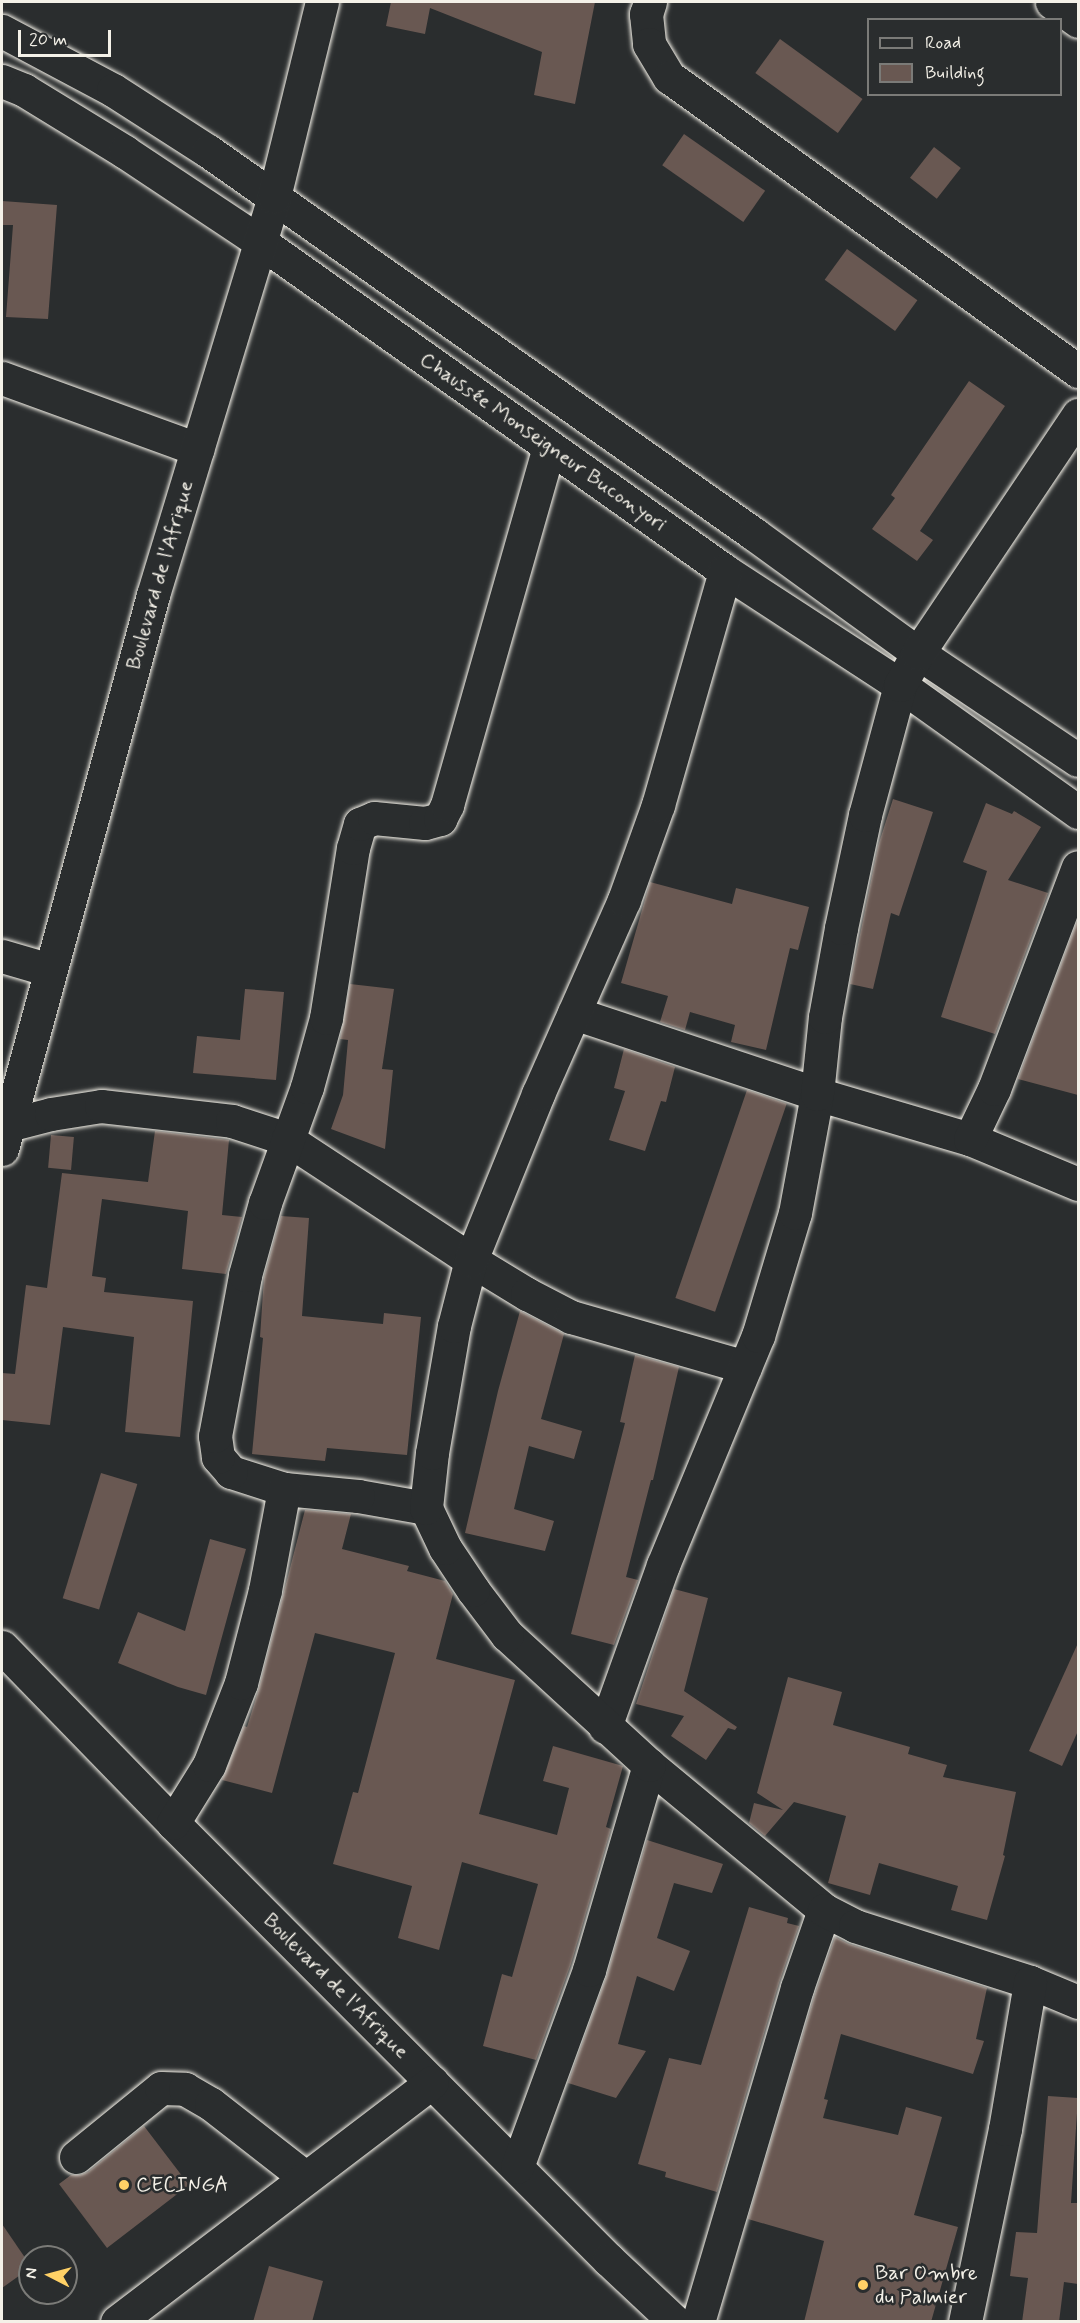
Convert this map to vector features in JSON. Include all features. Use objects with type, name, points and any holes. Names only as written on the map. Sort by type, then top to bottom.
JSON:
[{"type":"street","name":"Boulevard de l'Afrique","points":[[4,1135],[153,595],[274,197],[322,2]]},
{"type":"street","points":[[650,2],[646,14],[649,45],[669,77],[1078,371]]},
{"type":"street","points":[[1052,2],[1078,21]]},
{"type":"street","points":[[2,31],[113,90],[274,197],[754,534],[918,653],[1078,760]]},
{"type":"street","name":"Chaussée Monseigneur Buconyori","points":[[2,81],[24,90],[125,152],[259,241],[725,571],[900,685],[1078,812]]},
{"type":"street","points":[[2,378],[197,449]]},
{"type":"street","points":[[605,1727],[663,1565],[758,1336],[795,1213],[817,1094],[825,1017],[844,916],[865,814],[900,685],[918,653],[1078,415]]},
{"type":"street","points":[[426,1508],[358,1496],[284,1489],[231,1472],[218,1456],[215,1436],[245,1275],[265,1203],[307,1087],[327,1018],[353,848],[360,824],[374,818],[425,823],[440,819],[447,806],[549,447]]},
{"type":"street","points":[[725,571],[658,805],[624,900],[538,1094],[471,1260],[454,1326],[432,1452],[426,1508],[445,1548],[507,1635],[605,1727],[824,1910],[855,1926],[1030,1982],[1078,2002]]},
{"type":"street","points":[[970,1139],[994,1089],[1078,867]]},
{"type":"street","points":[[2,956],[50,970]]},
{"type":"street","points":[[574,1013],[817,1094],[970,1139],[1078,1184]]},
{"type":"street","points":[[4,1135],[101,1106],[232,1121],[287,1139],[471,1260],[527,1294],[571,1317],[745,1367]]},
{"type":"street","points":[[173,1823],[209,1765],[241,1683],[265,1590],[284,1489]]},
{"type":"street","name":"Boulevard de l'Afrique","points":[[2,1647],[173,1823],[675,2322]]},
{"type":"street","points":[[517,2167],[589,1970],[649,1765]]},
{"type":"street","points":[[698,2322],[794,1999],[824,1910]]},
{"type":"street","points":[[965,2322],[1005,2129],[1030,1982]]},
{"type":"street","points":[[117,2322],[432,2082]]},
{"type":"street","points":[[76,2157],[161,2088],[185,2089],[211,2104],[306,2178]]},
{"type":"building","points":[[391,2],[595,2],[575,104],[534,95],[542,52],[430,8],[425,34],[386,26]]},
{"type":"building","points":[[780,39],[863,99],[838,133],[755,73]]},
{"type":"building","points":[[684,134],[765,191],[743,222],[662,165]]},
{"type":"building","points":[[934,147],[961,168],[937,199],[910,178]]},
{"type":"building","points":[[2,201],[57,205],[48,319],[6,317],[13,225],[2,225]]},
{"type":"building","points":[[847,249],[917,300],[895,331],[825,280]]},
{"type":"building","points":[[969,381],[1005,406],[920,531],[933,540],[917,561],[872,529],[895,498],[891,495]]},
{"type":"building","points":[[893,799],[933,812],[899,916],[891,913],[873,989],[850,984],[878,846]]},
{"type":"building","points":[[986,803],[1012,814],[1014,811],[1041,827],[1008,880],[1048,893],[995,1034],[941,1017],[987,871],[963,862]]},
{"type":"building","points":[[650,882],[732,904],[736,888],[809,907],[798,950],[790,948],[766,1050],[731,1042],[735,1025],[690,1012],[685,1030],[660,1022],[668,996],[621,983]]},
{"type":"building","points":[[1078,919],[1078,1095],[1018,1079]]},
{"type":"building","points":[[350,984],[394,989],[382,1069],[393,1070],[385,1149],[331,1129],[343,1095],[348,1040],[340,1039]]},
{"type":"building","points":[[245,989],[284,992],[276,1080],[193,1073],[197,1036],[240,1040]]},
{"type":"building","points":[[624,1049],[675,1067],[666,1102],[661,1101],[645,1151],[609,1140],[625,1091],[614,1088]]},
{"type":"building","points":[[747,1090],[787,1104],[715,1312],[675,1298]]},
{"type":"building","points":[[155,1131],[229,1140],[222,1215],[242,1217],[226,1274],[182,1269],[188,1211],[102,1199],[92,1276],[106,1278],[104,1292],[193,1301],[180,1437],[125,1432],[134,1337],[63,1327],[50,1425],[2,1420],[2,1373],[15,1374],[26,1285],[47,1288],[62,1173],[148,1182]]},
{"type":"building","points":[[51,1135],[74,1137],[71,1170],[48,1168]]},
{"type":"building","points":[[281,1216],[309,1218],[302,1316],[383,1324],[384,1313],[421,1317],[407,1455],[327,1448],[325,1461],[252,1454],[263,1338],[260,1337],[264,1277]]},
{"type":"building","points":[[520,1311],[564,1334],[541,1419],[582,1431],[574,1459],[529,1446],[514,1509],[554,1521],[545,1551],[465,1533],[498,1391]]},
{"type":"building","points":[[635,1355],[679,1367],[653,1480],[651,1480],[626,1577],[638,1580],[614,1645],[571,1634],[625,1423],[620,1422]]},
{"type":"building","points":[[101,1473],[137,1484],[99,1609],[63,1598]]},
{"type":"building","points":[[305,1510],[351,1514],[342,1549],[409,1566],[407,1571],[445,1581],[453,1594],[436,1659],[515,1680],[479,1814],[557,1835],[569,1788],[543,1781],[553,1746],[623,1766],[606,1827],[611,1829],[571,1964],[536,2060],[483,2046],[502,1974],[512,1977],[538,1884],[462,1862],[439,1950],[398,1938],[412,1886],[333,1864],[353,1792],[358,1793],[395,1653],[315,1633],[272,1793],[222,1780],[244,1726],[247,1727],[259,1688]]},
{"type":"building","points":[[210,1539],[246,1549],[206,1695],[178,1687],[118,1663],[138,1612],[185,1631]]},
{"type":"building","points":[[674,1589],[708,1598],[684,1691],[737,1727],[735,1730],[728,1728],[706,1760],[671,1736],[684,1716],[636,1704]]},
{"type":"building","points":[[1078,1643],[1078,1731],[1062,1766],[1029,1751]]},
{"type":"building","points":[[788,1677],[842,1692],[833,1725],[910,1747],[908,1754],[947,1765],[943,1777],[1016,1792],[1003,1855],[1005,1856],[987,1920],[951,1910],[958,1886],[879,1863],[870,1895],[828,1883],[846,1816],[794,1802],[765,1836],[749,1823],[754,1803],[783,1810],[757,1793]]},
{"type":"building","points":[[647,1840],[723,1864],[712,1893],[674,1883],[657,1938],[690,1951],[674,1991],[637,1976],[618,2044],[646,2051],[616,2098],[568,2083],[607,1975]]},
{"type":"building","points":[[749,1907],[788,1918],[787,1923],[799,1926],[779,1983],[717,2192],[665,2177],[666,2172],[638,2164],[669,2058],[701,2065]]},
{"type":"building","points":[[835,1937],[849,1944],[987,1988],[976,2039],[984,2041],[973,2074],[841,2034],[824,2099],[828,2100],[823,2118],[898,2135],[906,2107],[942,2117],[914,2215],[958,2227],[931,2322],[804,2322],[824,2241],[748,2219],[815,1994]]},
{"type":"building","points":[[1048,2096],[1078,2098],[1071,2203],[1078,2203],[1078,2284],[1064,2282],[1059,2322],[1022,2322],[1028,2278],[1010,2276],[1016,2232],[1037,2233]]},
{"type":"building","name":"CECINGA","points":[[144,2126],[189,2185],[107,2248],[59,2184],[71,2175],[88,2172]]},
{"type":"building","points":[[2,2224],[18,2247],[18,2277],[2,2288]]},
{"type":"building","points":[[269,2266],[323,2281],[312,2322],[253,2322]]},
{"type":"place","name":"CECINGA","points":[[124,2185]]},
{"type":"place","name":"Bar Ombre du Palmier","points":[[863,2285]]}]
